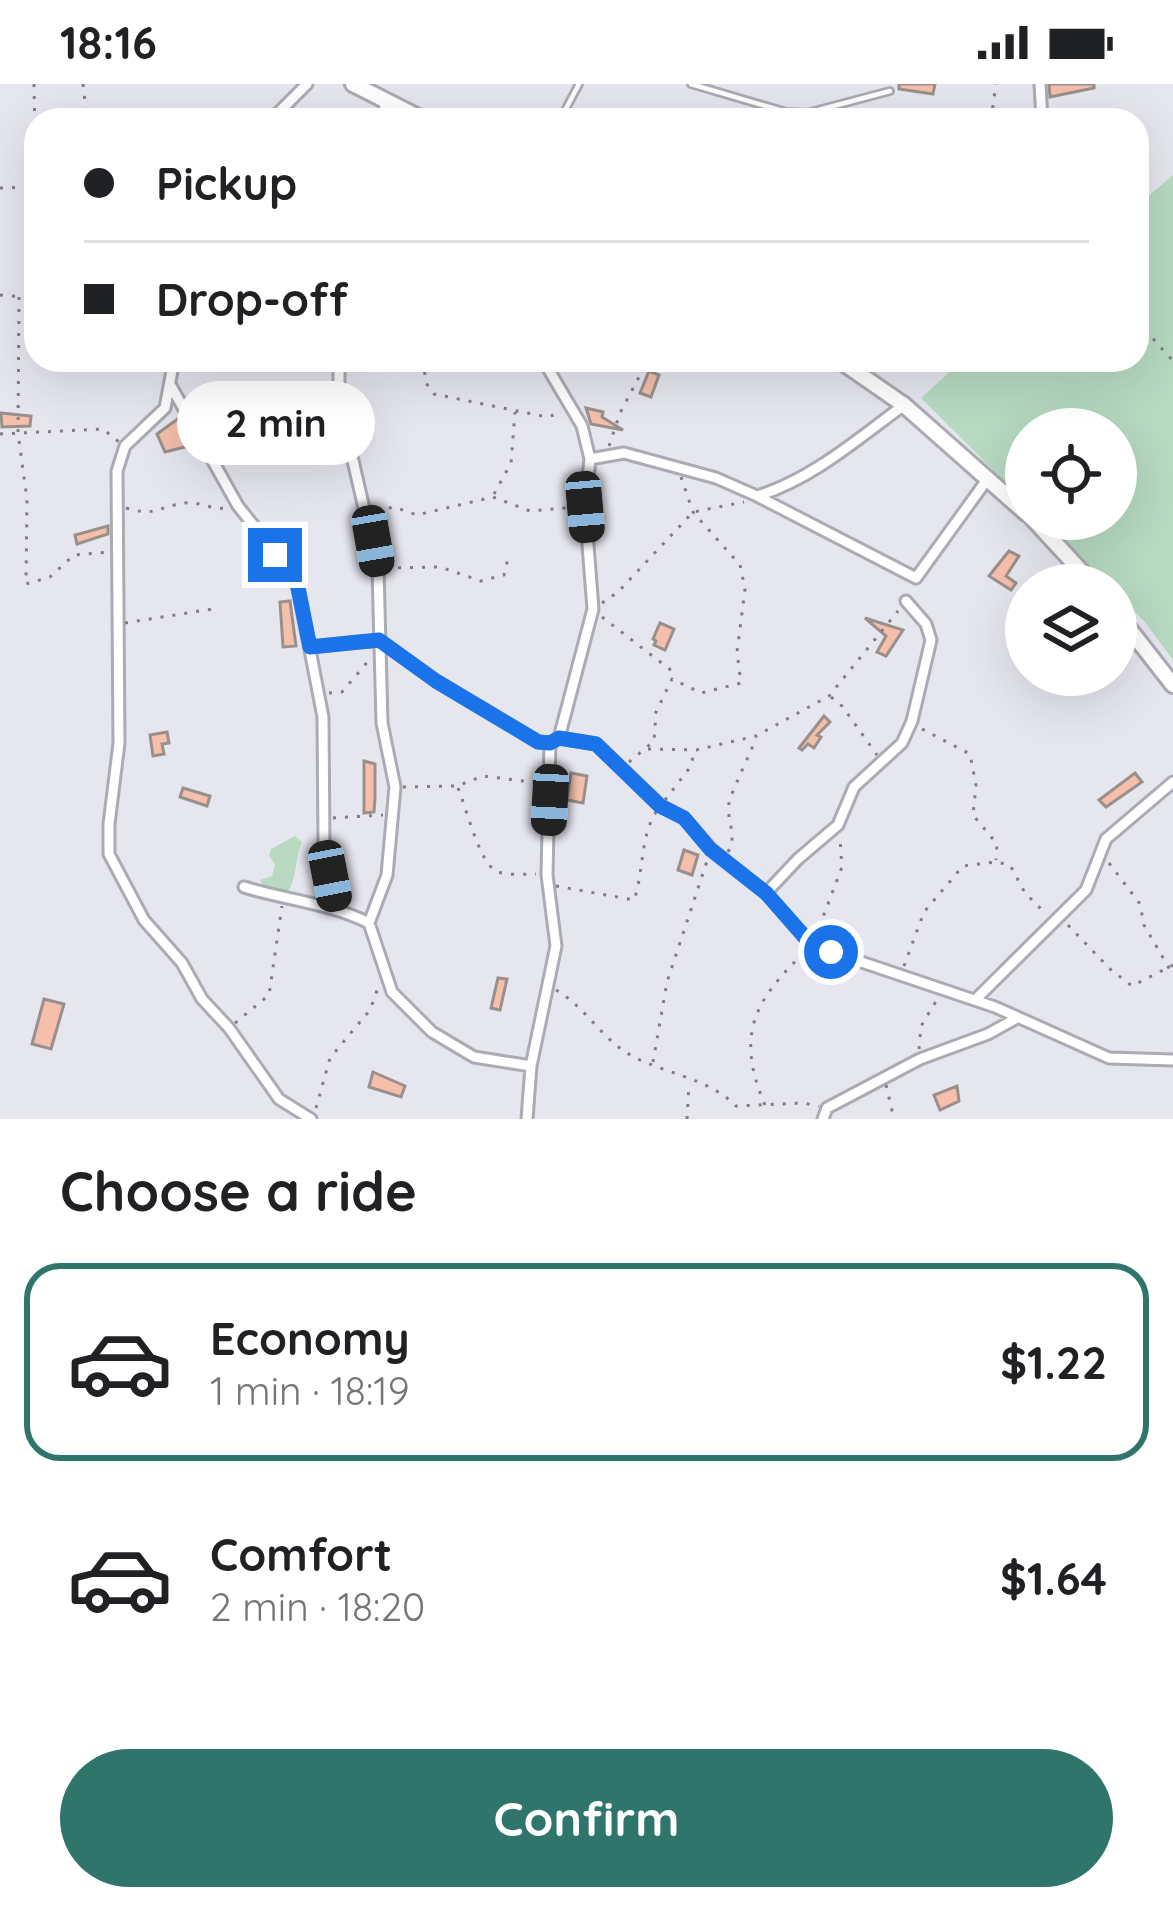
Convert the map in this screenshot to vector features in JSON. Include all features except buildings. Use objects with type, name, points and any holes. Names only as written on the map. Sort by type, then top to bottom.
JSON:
[{"type":"main road","points":[[352,84],[401,108]]},
{"type":"main road","points":[[856,372],[904,405],[1005,492]]},
{"type":"main road","points":[[1052,540],[1075,564]]},
{"type":"main road","points":[[1137,639],[1173,685]]},
{"type":"street","points":[[283,108],[307,84]]},
{"type":"street","points":[[385,108],[388,101]]},
{"type":"street","points":[[173,372],[165,408],[125,446],[117,471],[119,743],[110,854],[144,920],[182,963],[202,999],[229,1028],[279,1100],[312,1119]]},
{"type":"street","points":[[339,372],[339,400],[378,568],[382,723],[395,787],[387,875],[369,922],[392,992],[432,1032],[459,1051],[531,1066]]},
{"type":"street","points":[[527,1119],[531,1066],[556,946],[548,880],[555,741],[593,609],[585,507],[590,460],[586,437],[550,372]]},
{"type":"street","points":[[171,386],[238,506],[296,578],[318,694],[324,845],[337,907]]},
{"type":"street","points":[[757,496],[776,490],[839,452],[904,405]]},
{"type":"street","points":[[590,460],[624,452],[716,478],[916,578],[989,477]]},
{"type":"street","points":[[766,893],[838,825],[854,787],[901,745],[912,721],[931,640],[926,624],[906,601]]},
{"type":"street","points":[[310,647],[379,644],[538,742],[595,743],[660,806],[684,818],[710,849],[766,893],[812,945],[975,1000],[1109,1058],[1173,1060]]},
{"type":"street","points":[[975,1000],[1086,890],[1106,838],[1173,782]]},
{"type":"street","points":[[244,887],[337,907],[369,922]]},
{"type":"street","points":[[825,1114],[920,1059],[1018,1018]]},
{"type":"lane","points":[[691,84],[772,108]]},
{"type":"lane","points":[[826,108],[890,91]]},
{"type":"path","points":[[0,295],[24,297]]},
{"type":"path","points":[[19,297],[18,433],[27,499],[26,584],[50,577],[74,555],[118,551]]},
{"type":"path","points":[[1149,334],[1173,361]]},
{"type":"path","points":[[425,372],[434,394],[547,417],[571,410]]},
{"type":"path","points":[[606,454],[642,372]]},
{"type":"path","points":[[493,496],[511,463],[515,410]]},
{"type":"path","points":[[0,434],[103,429],[125,446]]},
{"type":"path","points":[[672,679],[701,693],[741,682],[737,652],[745,589],[740,565],[693,512],[677,469]]},
{"type":"path","points":[[368,513],[394,507],[416,515],[493,496],[530,511],[585,507]]},
{"type":"path","points":[[623,767],[654,741],[656,712],[672,671],[593,609],[618,592],[693,512],[734,507],[757,496]]},
{"type":"path","points":[[118,506],[150,515],[189,502],[216,509],[238,506]]},
{"type":"path","points":[[378,568],[440,567],[481,580],[504,575],[508,558]]},
{"type":"path","points":[[645,748],[696,750],[756,736],[829,696],[906,601]]},
{"type":"path","points":[[116,625],[212,609]]},
{"type":"path","points":[[318,694],[342,692],[379,644]]},
{"type":"path","points":[[829,696],[842,706],[881,760]]},
{"type":"path","points":[[912,721],[970,754],[976,785],[974,815],[997,844],[996,862]]},
{"type":"path","points":[[723,859],[734,837],[728,802],[744,774],[756,736]]},
{"type":"path","points":[[457,787],[482,859],[497,872],[634,900],[644,871],[650,821],[688,770],[696,750]]},
{"type":"path","points":[[395,787],[457,787],[483,776],[551,784]]},
{"type":"path","points":[[325,819],[392,814]]},
{"type":"path","points":[[765,1106],[753,1072],[749,1030],[777,979],[812,945],[842,867],[838,825]]},
{"type":"path","points":[[652,1064],[667,982],[710,849]]},
{"type":"path","points":[[1100,853],[1140,904],[1144,925],[1173,975]]},
{"type":"path","points":[[901,973],[924,912],[963,866],[996,862],[1010,866],[1025,893],[1132,986],[1170,966]]},
{"type":"path","points":[[229,1028],[268,995],[283,899]]},
{"type":"path","points":[[312,1119],[330,1058],[370,1010],[386,967]]},
{"type":"path","points":[[547,985],[574,1002],[626,1052],[721,1090],[736,1106],[803,1103],[825,1114]]},
{"type":"path","points":[[920,1059],[921,1026],[942,992]]},
{"type":"path","points":[[884,1078],[893,1119]]},
{"type":"path","points":[[687,1119],[689,1081]]},
{"type":"green space","points":[[1173,175],[1173,660],[1137,614],[1137,564],[1087,564],[1063,540],[1137,540],[1137,408],[1005,408],[1005,482],[921,398],[950,372],[1149,372],[1149,196]]},
{"type":"green space","points":[[295,836],[302,842],[290,887],[287,893],[268,893],[260,880],[272,876],[271,849]]},
{"type":"route","points":[[275,555],[296,578],[310,647],[379,640],[436,681],[538,742],[559,738],[595,743],[660,806],[684,818],[710,849],[766,893],[812,945],[831,952]]}]
